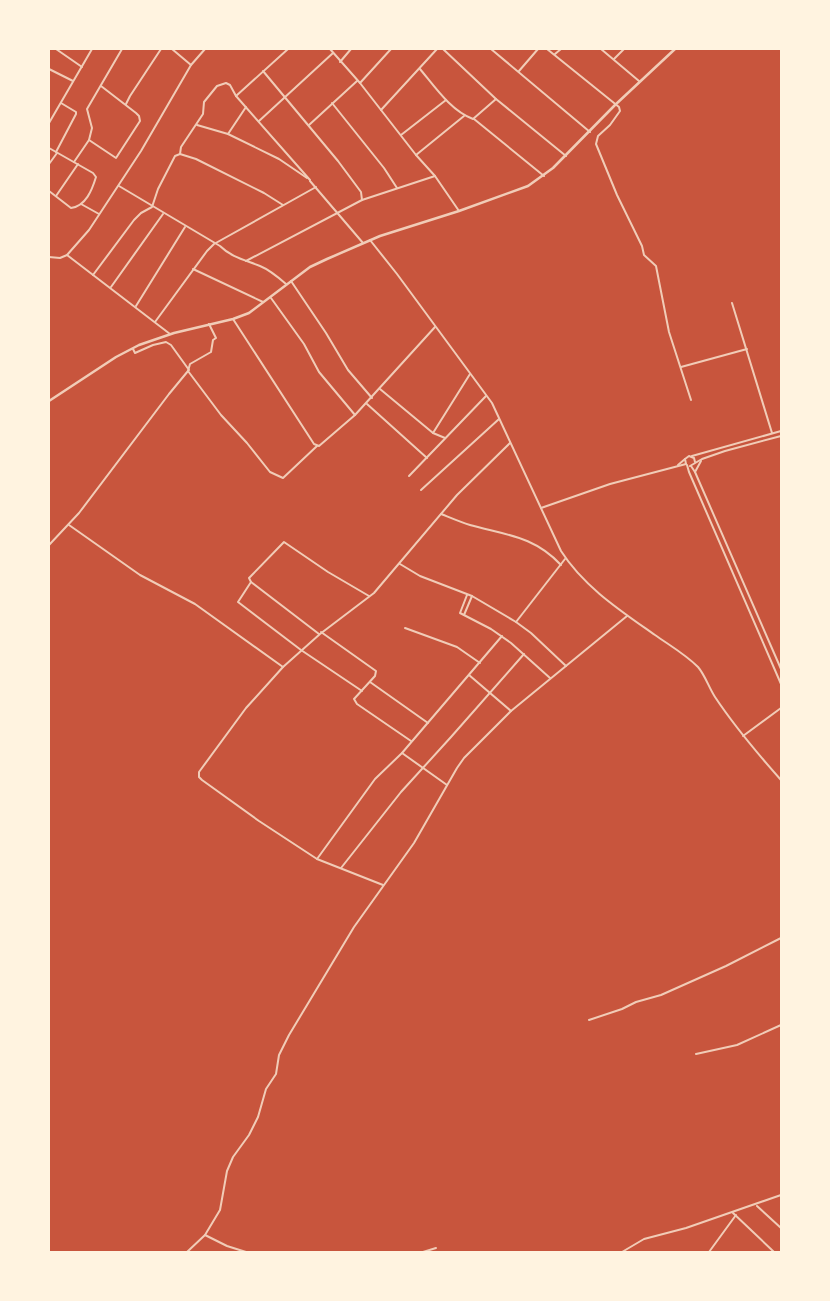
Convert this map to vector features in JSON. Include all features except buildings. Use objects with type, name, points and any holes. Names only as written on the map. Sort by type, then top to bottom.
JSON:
[{"type":"street","points":[[56,49],[82,67]]},
{"type":"street","points":[[49,123],[92,49]]},
{"type":"street","points":[[74,162],[89,140],[92,126],[87,109],[122,49]]},
{"type":"street","points":[[126,104],[161,49]]},
{"type":"street","points":[[172,49],[190,65]]},
{"type":"street","points":[[49,257],[60,258],[67,255],[89,230],[118,186],[190,65],[205,49]]},
{"type":"street","points":[[236,96],[288,49]]},
{"type":"street","points":[[330,49],[435,176],[459,211]]},
{"type":"street","points":[[340,62],[351,49]]},
{"type":"street","points":[[360,83],[391,49]]},
{"type":"street","points":[[380,110],[438,49]]},
{"type":"street","points":[[443,49],[496,98],[566,156]]},
{"type":"street","points":[[491,49],[590,132]]},
{"type":"street","points":[[519,71],[538,49]]},
{"type":"street","points":[[547,49],[619,108],[620,111],[610,125],[598,136],[596,144],[617,196],[642,246],[644,256],[656,266],[669,332],[691,400]]},
{"type":"street","points":[[555,55],[560,49]]},
{"type":"street","points":[[601,49],[640,81]]},
{"type":"street","points":[[614,59],[624,49]]},
{"type":"street","points":[[49,401],[132,349],[170,334],[233,319],[249,313],[265,303],[310,267],[363,243],[528,186],[544,176],[566,156],[615,105],[675,49]]},
{"type":"street","points":[[258,121],[286,98],[333,53]]},
{"type":"street","points":[[420,69],[446,100],[464,116],[474,119],[544,176]]},
{"type":"street","points":[[49,70],[73,81]]},
{"type":"street","points":[[263,71],[309,125],[360,192],[362,200]]},
{"type":"street","points":[[309,125],[357,80]]},
{"type":"street","points":[[180,154],[181,147],[203,114],[204,102],[217,86],[230,85],[236,96],[363,243]]},
{"type":"street","points":[[89,140],[116,158],[140,121],[139,116],[126,104],[100,86]]},
{"type":"street","points":[[474,119],[496,98]]},
{"type":"street","points":[[401,136],[446,100]]},
{"type":"street","points":[[49,164],[76,113],[60,103]]},
{"type":"street","points":[[332,103],[384,168],[398,189]]},
{"type":"street","points":[[228,134],[246,107]]},
{"type":"street","points":[[416,155],[464,116]]},
{"type":"street","points":[[197,125],[228,134],[279,159],[310,180]]},
{"type":"street","points":[[49,148],[93,173],[96,177],[92,190],[77,207],[71,208],[49,191]]},
{"type":"street","points":[[94,275],[134,220],[141,213],[152,207],[158,189],[175,156],[180,154],[196,159],[284,205]]},
{"type":"street","points":[[56,196],[78,164]]},
{"type":"street","points":[[246,261],[362,200],[435,176]]},
{"type":"street","points":[[118,186],[230,254],[271,272],[287,284]]},
{"type":"street","points":[[155,322],[193,269],[214,244],[316,187]]},
{"type":"street","points":[[81,204],[100,214]]},
{"type":"street","points":[[110,288],[163,214]]},
{"type":"street","points":[[135,307],[185,227]]},
{"type":"street","points":[[370,240],[486,396],[566,558],[587,583],[627,616],[680,651],[697,666],[714,696],[724,707],[740,733],[781,780]]},
{"type":"street","points":[[67,255],[170,334]]},
{"type":"street","points":[[193,269],[265,303]]},
{"type":"street","points":[[291,281],[326,332],[348,370],[372,398]]},
{"type":"street","points":[[271,297],[304,344],[319,372],[356,415]]},
{"type":"street","points":[[732,303],[772,433]]},
{"type":"street","points":[[233,319],[317,446]]},
{"type":"street","points":[[49,545],[69,525],[188,371],[190,364],[211,352],[213,340],[216,338],[209,324]]},
{"type":"street","points":[[132,349],[135,353],[153,345],[166,342],[171,345],[221,415],[270,472],[283,478],[317,446],[321,445],[356,415],[435,327]]},
{"type":"street","points":[[681,367],[747,349]]},
{"type":"street","points":[[434,433],[470,374]]},
{"type":"street","points":[[380,388],[434,433],[445,438]]},
{"type":"street","points":[[409,476],[486,396]]},
{"type":"street","points":[[367,403],[426,458]]},
{"type":"street","points":[[421,490],[499,419]]},
{"type":"street","points":[[678,465],[689,456],[781,431]]},
{"type":"street","points":[[541,508],[610,484],[678,465],[688,465],[725,451],[781,436]]},
{"type":"street","points":[[383,885],[317,859],[259,821],[199,777],[199,772],[246,708],[283,667],[320,633],[370,597],[457,495],[510,443]]},
{"type":"street","points":[[692,456],[695,462]]},
{"type":"street","points":[[685,459],[688,465],[696,472],[781,669]]},
{"type":"street","points":[[696,472],[702,459]]},
{"type":"street","points":[[688,465],[688,472],[781,684]]},
{"type":"street","points":[[441,514],[468,525],[516,536],[533,543],[561,565]]},
{"type":"street","points":[[69,525],[140,575],[195,604],[283,667]]},
{"type":"street","points":[[370,597],[314,564],[284,542],[249,578],[251,582],[320,633],[375,669],[377,674],[354,699],[356,704],[412,742]]},
{"type":"street","points":[[516,622],[566,558]]},
{"type":"street","points":[[400,564],[420,576],[472,596],[516,622],[531,633],[566,666]]},
{"type":"street","points":[[251,582],[238,601],[238,604],[362,691]]},
{"type":"street","points":[[467,595],[460,612],[502,636],[550,678]]},
{"type":"street","points":[[464,615],[472,596]]},
{"type":"street","points":[[187,1252],[205,1235],[220,1210],[227,1171],[233,1157],[249,1135],[258,1117],[266,1089],[276,1074],[279,1055],[289,1035],[354,927],[414,843],[464,758],[511,712],[550,678],[627,616]]},
{"type":"street","points":[[405,628],[457,647],[480,663]]},
{"type":"street","points":[[317,859],[375,779],[412,742],[502,636]]},
{"type":"street","points":[[341,868],[422,767],[490,694],[524,654]]},
{"type":"street","points":[[469,675],[511,712]]},
{"type":"street","points":[[370,682],[428,723]]},
{"type":"street","points":[[743,736],[781,708]]},
{"type":"street","points":[[402,753],[447,785]]},
{"type":"street","points":[[589,1020],[670,991],[726,966],[781,938]]},
{"type":"street","points":[[696,1054],[737,1045],[781,1025]]},
{"type":"street","points":[[622,1252],[644,1239],[734,1214],[781,1195]]},
{"type":"street","points":[[756,1205],[781,1228]]},
{"type":"street","points":[[710,1252],[734,1214]]},
{"type":"street","points":[[734,1214],[774,1252]]},
{"type":"street","points":[[205,1235],[227,1246],[246,1252]]},
{"type":"street","points":[[227,1246],[227,1252]]},
{"type":"street","points":[[423,1252],[436,1248]]}]
